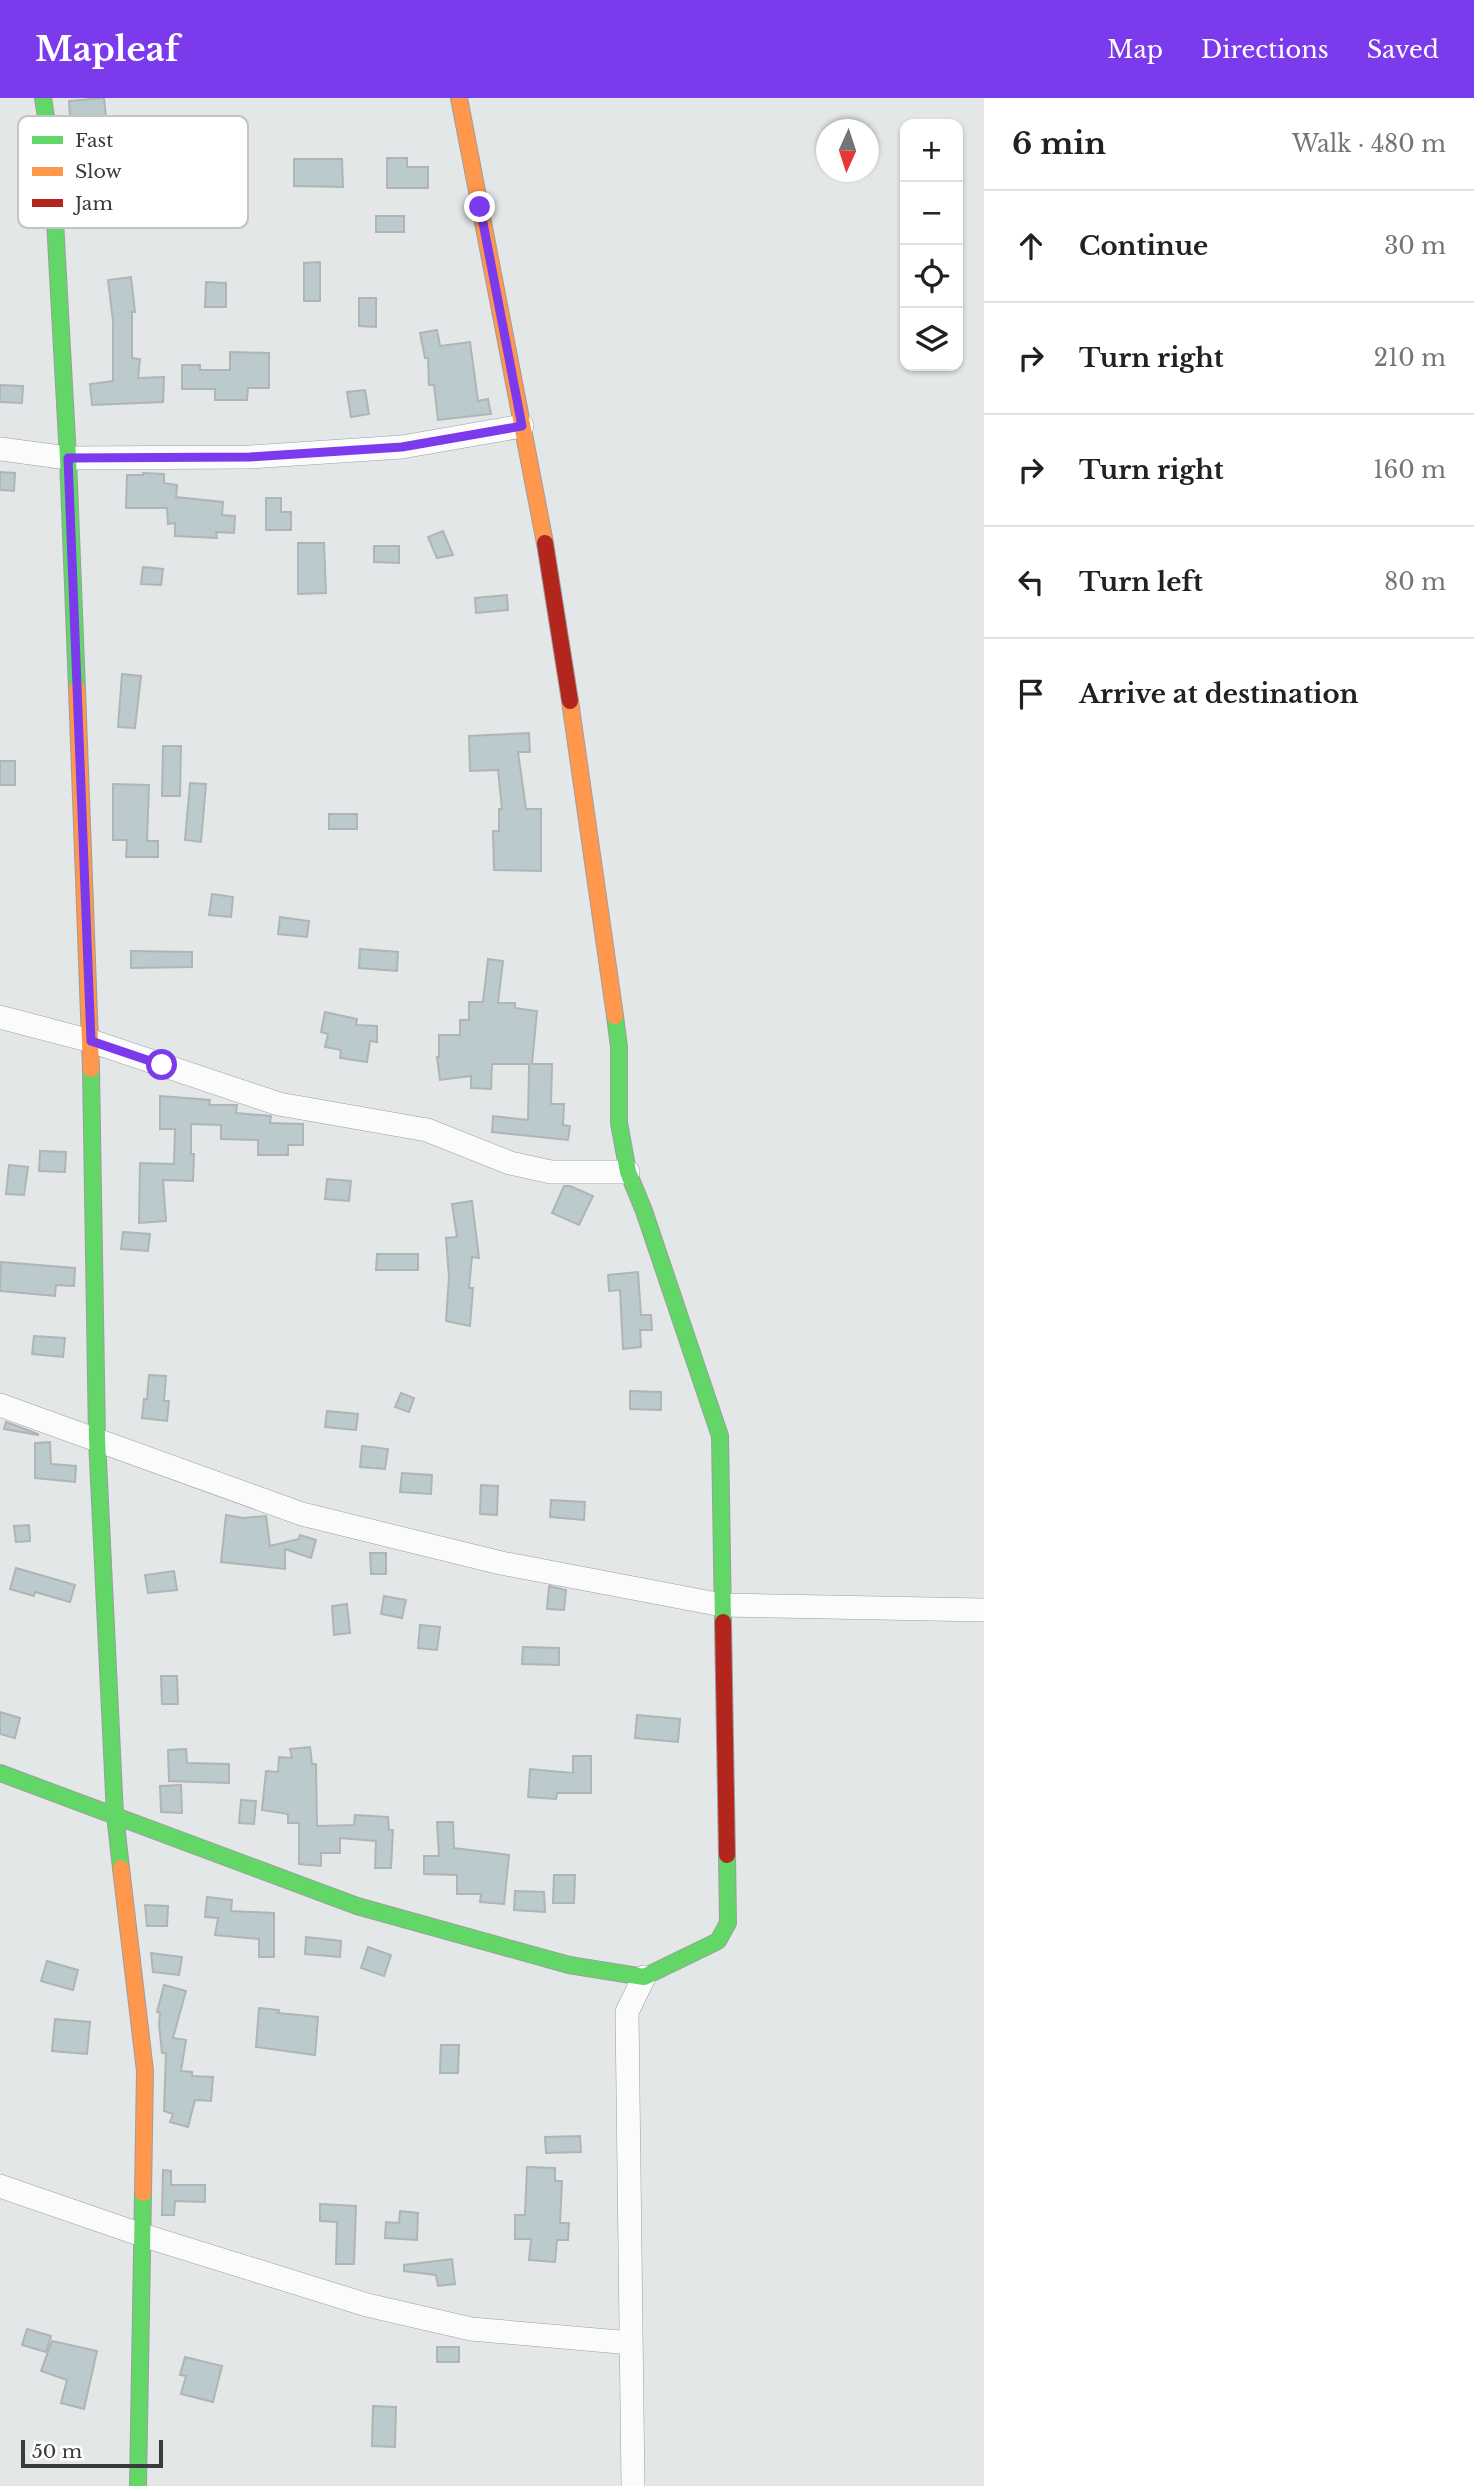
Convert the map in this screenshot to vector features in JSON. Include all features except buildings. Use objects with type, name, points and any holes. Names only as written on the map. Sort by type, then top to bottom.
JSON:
[{"type":"street","points":[[43,98],[46,116]]},
{"type":"street","points":[[0,1773],[357,1906],[569,1965],[644,1978],[718,1941],[727,1923],[720,1436],[644,1211],[628,1172],[619,1123],[619,1046],[551,572],[459,98]]},
{"type":"street","points":[[55,228],[68,458],[91,1041],[97,1439],[114,1815],[145,2071],[138,2486]]},
{"type":"street","points":[[0,449],[68,458],[250,457],[402,447],[522,426]]},
{"type":"street","points":[[0,1017],[91,1041],[279,1104],[427,1130],[510,1163],[551,1172],[628,1172]]},
{"type":"street","points":[[0,1405],[302,1514],[501,1563],[722,1605],[984,1610]]},
{"type":"street","points":[[633,2486],[627,2012],[644,1978]]},
{"type":"street","points":[[0,2186],[142,2235],[367,2305],[471,2329],[631,2343]]},
{"type":"traffic: fast","points":[[43,98],[46,116]]},
{"type":"traffic: fast","points":[[55,228],[77,689]]},
{"type":"traffic: fast","points":[[615,1016],[619,1047],[619,1123],[628,1172],[644,1211],[720,1436],[723,1622]]},
{"type":"traffic: fast","points":[[91,1069],[97,1439],[115,1815],[121,1868]]},
{"type":"traffic: fast","points":[[0,1773],[357,1906],[569,1965],[644,1977],[718,1941],[728,1923],[727,1855]]},
{"type":"traffic: fast","points":[[138,2486],[143,2193]]},
{"type":"traffic: slow","points":[[459,98],[545,543]]},
{"type":"traffic: slow","points":[[77,689],[91,1069]]},
{"type":"traffic: slow","points":[[570,701],[615,1016]]},
{"type":"traffic: slow","points":[[121,1868],[145,2071],[143,2193]]},
{"type":"traffic: jam","points":[[545,543],[570,701]]},
{"type":"traffic: jam","points":[[723,1622],[727,1855]]},
{"type":"route","points":[[162,1065],[91,1041],[68,458],[250,457],[402,447],[522,426],[480,207]]}]
